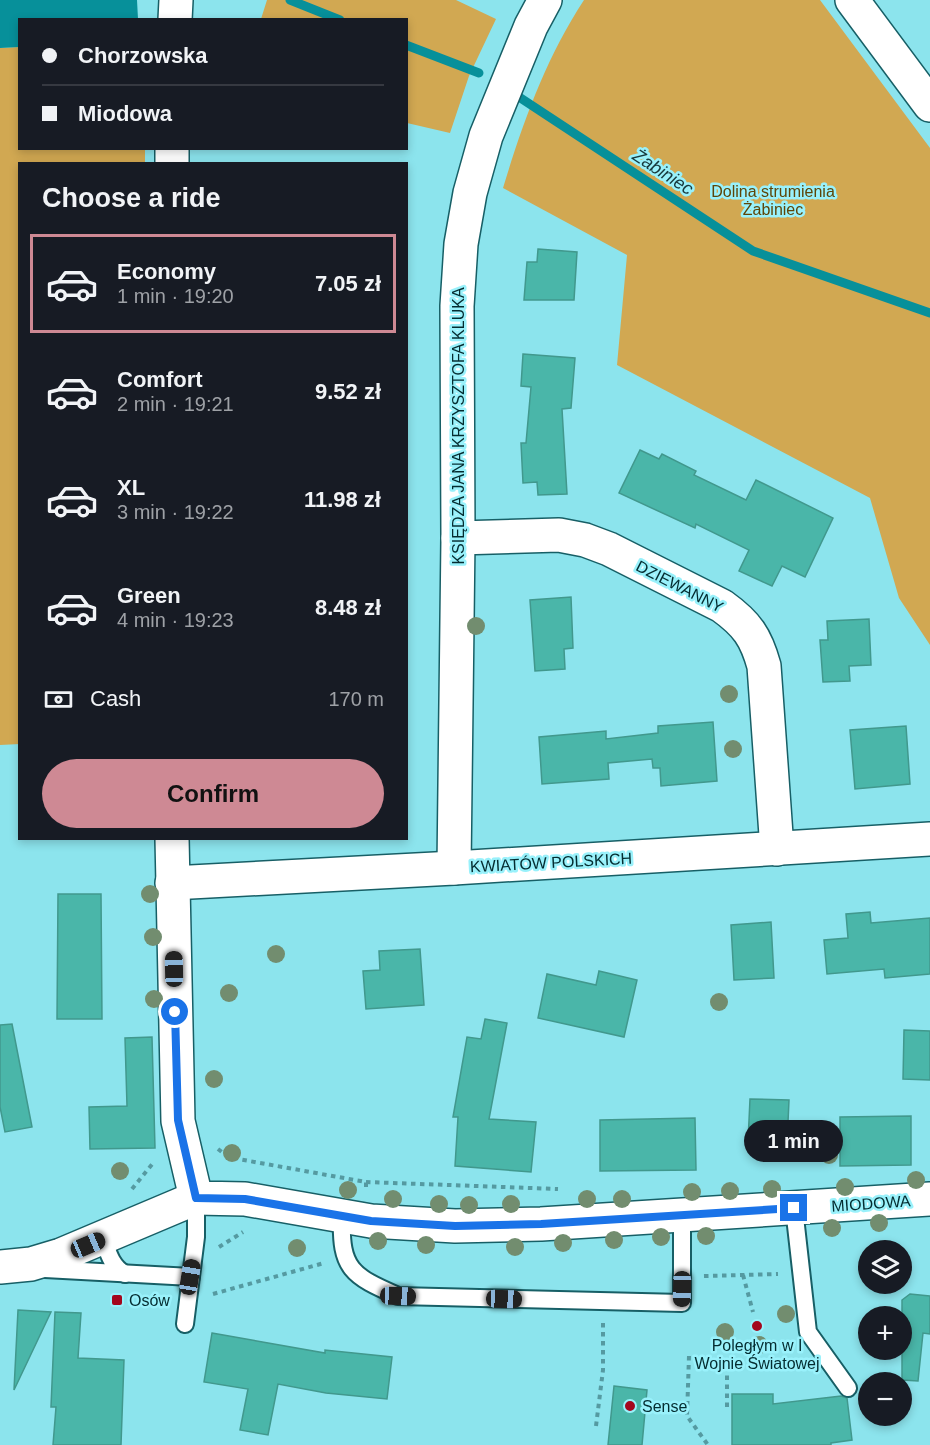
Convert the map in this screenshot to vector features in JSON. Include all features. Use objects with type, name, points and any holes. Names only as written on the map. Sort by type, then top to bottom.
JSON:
[{"type":"street","points":[[175,18],[176,0]]},
{"type":"street","name":"KSIĘDZA JANA KRZYSZTOFA KLUKA","points":[[454,868],[458,538],[457,306],[463,233],[470,193],[486,136],[531,26],[545,0]]},
{"type":"street","points":[[852,0],[930,105]]},
{"type":"street","name":"DZIEWANNY","points":[[458,538],[559,535],[585,540],[609,549],[723,606],[738,617],[754,638],[764,666],[777,849]]},
{"type":"street","name":"KWIATÓW POLSKICH","points":[[172,883],[930,839]]},
{"type":"street","points":[[172,840],[178,1120],[196,1198]]},
{"type":"street","name":"MIODOWA","points":[[3,1267],[46,1260],[196,1198],[245,1199],[342,1217],[391,1223],[455,1226],[530,1224],[930,1199]]},
{"type":"lane","points":[[185,1324],[196,1237],[196,1198]]},
{"type":"lane","points":[[794,1208],[808,1332],[848,1388]]},
{"type":"lane","points":[[342,1217],[341,1240],[344,1257],[352,1271],[366,1281],[398,1296],[682,1303],[682,1215]]},
{"type":"lane","points":[[103,1238],[111,1261],[124,1274]]},
{"type":"lane","points":[[3,1267],[190,1277]]},
{"type":"path","points":[[204,1297],[344,1257]]},
{"type":"path","points":[[682,1276],[802,1274]]},
{"type":"path","points":[[743,1275],[753,1312]]},
{"type":"path","points":[[596,1426],[603,1370],[603,1301]]},
{"type":"path","points":[[689,1356],[687,1416],[708,1445]]},
{"type":"path","points":[[727,1364],[727,1407]]},
{"type":"green space","points":[[267,0],[456,0],[496,19],[469,76],[450,133],[408,123],[408,18],[261,18]]},
{"type":"green space","name":"Dolina strumienia Żabiniec","points":[[584,0],[820,0],[930,148],[930,645],[899,598],[870,498],[617,365],[627,255],[503,188],[537,91],[558,45]]},
{"type":"green space","points":[[18,47],[18,150],[145,150],[145,162],[18,162],[18,744],[0,745],[0,48]]},
{"type":"water","points":[[0,0],[137,0],[138,18],[18,18],[18,47],[0,48]]},
{"type":"building","points":[[538,249],[577,252],[574,300],[524,300],[527,262],[537,262]]},
{"type":"building","points":[[523,354],[575,358],[571,408],[562,409],[567,494],[538,495],[537,482],[523,483],[521,443],[526,443],[531,387],[521,386]]},
{"type":"building","points":[[640,450],[659,459],[662,454],[696,471],[694,475],[746,500],[756,480],[833,518],[805,577],[782,566],[772,586],[739,571],[749,550],[696,524],[695,528],[619,493]]},
{"type":"building","points":[[571,597],[573,648],[564,649],[565,669],[535,671],[530,600]]},
{"type":"building","points":[[869,619],[871,665],[849,666],[850,681],[823,682],[820,640],[828,640],[827,621]]},
{"type":"building","points":[[713,722],[717,781],[661,786],[660,768],[653,768],[652,759],[608,763],[609,779],[542,784],[539,737],[606,731],[606,739],[658,733],[658,726]]},
{"type":"building","points":[[906,726],[910,784],[855,789],[850,730]]},
{"type":"building","points":[[58,894],[101,894],[102,1019],[57,1019]]},
{"type":"building","points":[[870,912],[871,923],[930,918],[930,974],[885,978],[884,969],[827,974],[824,940],[848,938],[846,914]]},
{"type":"building","points":[[771,922],[774,978],[734,980],[731,925]]},
{"type":"building","points":[[420,949],[424,1005],[366,1009],[363,971],[380,970],[379,951]]},
{"type":"building","points":[[599,971],[637,980],[624,1037],[538,1018],[547,974],[596,985]]},
{"type":"building","points":[[485,1019],[507,1023],[489,1119],[536,1122],[531,1172],[455,1166],[458,1117],[453,1117],[467,1037],[481,1039]]},
{"type":"building","points":[[12,1024],[32,1127],[5,1132],[0,1107],[0,1025]]},
{"type":"building","points":[[904,1030],[930,1031],[930,1080],[903,1079]]},
{"type":"building","points":[[152,1037],[155,1148],[90,1149],[89,1107],[127,1106],[125,1038]]},
{"type":"building","points":[[750,1099],[789,1100],[787,1144],[748,1142]]},
{"type":"building","points":[[911,1116],[911,1165],[840,1166],[840,1117]]},
{"type":"building","points":[[695,1118],[696,1170],[600,1171],[600,1120]]},
{"type":"building","points":[[910,1294],[930,1296],[930,1334],[923,1333],[918,1381],[912,1381],[912,1372],[902,1372],[902,1360],[912,1360],[912,1306],[902,1306],[902,1300]]},
{"type":"building","points":[[18,1310],[51,1312],[14,1390]]},
{"type":"building","points":[[55,1312],[81,1313],[78,1358],[124,1360],[121,1445],[53,1445],[56,1407],[51,1407]]},
{"type":"building","points":[[212,1333],[325,1353],[325,1350],[392,1357],[387,1399],[326,1393],[278,1384],[268,1435],[240,1430],[248,1389],[204,1382]]},
{"type":"building","points":[[614,1386],[647,1390],[642,1445],[608,1445]]},
{"type":"building","points":[[732,1394],[773,1394],[773,1404],[841,1396],[847,1398],[852,1440],[831,1443],[831,1445],[732,1445]]},
{"type":"waterway","name":"Żabiniec","points":[[290,0],[335,18]]},
{"type":"waterway","name":"Żabiniec","points":[[408,46],[479,73]]},
{"type":"waterway","name":"Żabiniec","points":[[519,97],[753,251],[930,313]]},
{"type":"place","name":"Osów","points":[[117,1300]]},
{"type":"place","name":"Poległym w I Wojnie Światowej","points":[[757,1326]]},
{"type":"place","name":"Sense","points":[[630,1406]]},
{"type":"route","points":[[175,1012],[178,1120],[196,1198],[245,1199],[371,1221],[455,1226],[541,1224],[794,1208]]}]
